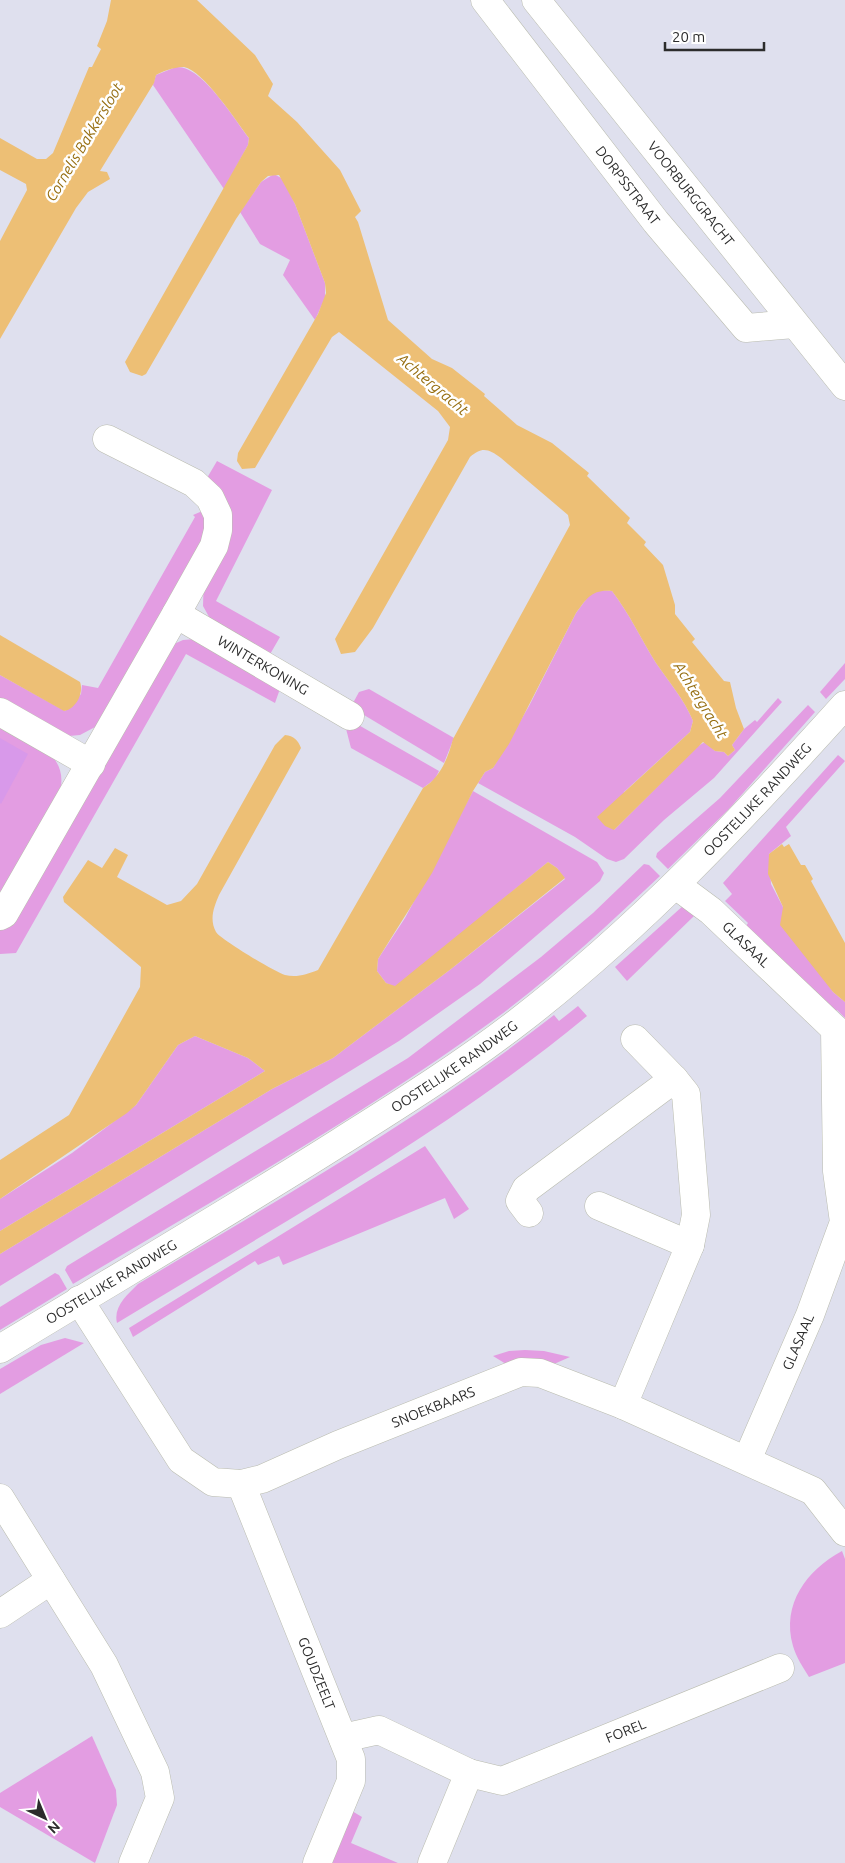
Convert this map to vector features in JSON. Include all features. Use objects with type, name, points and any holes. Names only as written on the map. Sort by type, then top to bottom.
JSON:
[{"type":"street","name":"DORPSSTRAAT","points":[[485,0],[656,222],[746,328],[794,324]]},
{"type":"street","name":"VOORBURGGRACHT","points":[[536,0],[845,386]]},
{"type":"street","points":[[0,916],[4,914],[176,614],[214,546],[218,530],[218,515],[210,498],[194,483],[108,439]]},
{"type":"street","name":"WINTERKONING","points":[[176,614],[350,716]]},
{"type":"street","name":"OOSTELIJKE RANDWEG","points":[[0,1349],[312,1160],[459,1065],[570,980],[676,885],[742,818],[845,705]]},
{"type":"street","points":[[0,712],[91,764]]},
{"type":"street","name":"GLASAAL","points":[[676,885],[711,912],[840,1034],[837,1171],[844,1221],[810,1315],[748,1460]]},
{"type":"street","points":[[623,1406],[690,1245],[696,1215],[686,1094],[674,1079],[635,1040]]},
{"type":"street","points":[[529,1213],[520,1201],[526,1189],[674,1079]]},
{"type":"street","points":[[599,1206],[690,1245]]},
{"type":"street","name":"SNOEKBAARS","points":[[80,1300],[181,1460],[213,1482],[241,1484],[262,1479],[338,1445],[521,1372],[540,1373],[623,1406],[748,1460],[813,1491],[845,1532]]},
{"type":"street","name":"GOUDZEELT","points":[[241,1484],[351,1759],[350,1781],[317,1863]]},
{"type":"street","points":[[0,1498],[104,1666],[155,1772],[160,1798],[133,1863]]},
{"type":"street","points":[[0,1614],[51,1580]]},
{"type":"street","name":"FOREL","points":[[343,1738],[379,1730],[469,1773],[502,1781],[780,1668]]},
{"type":"street","points":[[432,1863],[469,1773]]},
{"type":"shaded area","points":[[176,67],[186,69],[207,84],[249,138],[248,145],[224,189],[153,85],[156,75]]},
{"type":"shaded area","points":[[274,174],[283,179],[295,204],[325,283],[325,298],[315,320],[283,275],[290,260],[260,244],[240,212],[261,182]]},
{"type":"shaded area","points":[[217,461],[272,490],[216,601],[280,637],[269,656],[213,624],[203,606],[207,478]]},
{"type":"shaded area","points":[[200,512],[206,513],[205,537],[97,726],[80,735],[69,736],[0,702],[0,675],[65,711],[81,694],[82,685],[98,688],[195,517],[193,515]]},
{"type":"shaded area","points":[[600,590],[612,591],[618,599],[656,663],[681,698],[693,721],[690,732],[624,792],[614,830],[698,746],[705,742],[715,751],[724,752],[728,756],[735,750],[732,745],[744,729],[755,720],[757,722],[778,698],[782,702],[714,778],[664,820],[624,859],[616,862],[607,859],[575,837],[478,783],[485,772],[493,768],[529,706],[576,613],[590,594]]},
{"type":"shaded area","points":[[195,639],[281,686],[275,703],[186,654],[16,953],[0,954],[0,929],[174,644],[183,640]]},
{"type":"shaded area","points":[[845,663],[845,679],[826,699],[820,692]]},
{"type":"shaded area","points":[[369,689],[454,738],[444,763],[354,709],[353,703],[359,692]]},
{"type":"shaded area","points":[[808,705],[815,712],[728,810],[668,869],[656,857],[657,853],[720,798]]},
{"type":"shaded area","points":[[348,719],[439,771],[435,779],[423,788],[351,748],[345,725]]},
{"type":"shaded area","points":[[0,723],[46,750],[54,759],[59,769],[61,781],[59,795],[0,899]]},
{"type":"shaded area","points":[[0,738],[28,754],[1,804],[0,803]]},
{"type":"shaded area","points":[[838,755],[845,761],[786,827],[791,836],[769,854],[771,884],[815,966],[833,992],[845,1002],[845,1018],[837,1010],[834,1013],[746,926],[748,923],[725,901],[732,894],[723,883]]},
{"type":"shaded area","points":[[473,791],[597,862],[604,873],[600,881],[480,984],[399,1041],[0,1286],[0,1254],[272,1089],[333,1058],[451,969],[565,879],[557,868],[548,862],[395,987],[386,983],[377,971],[378,959],[405,918]]},
{"type":"shaded area","points":[[644,864],[649,865],[660,876],[600,932],[517,1003],[444,1055],[340,1124],[73,1284],[65,1270],[67,1266],[408,1058],[541,957],[593,913]]},
{"type":"shaded area","points":[[684,905],[694,916],[627,981],[615,967]]},
{"type":"shaded area","points":[[578,1006],[587,1016],[475,1101],[358,1178],[117,1323],[116,1317],[119,1307],[125,1297],[138,1284],[402,1123],[505,1052],[554,1015],[559,1021]]},
{"type":"shaded area","points":[[195,1036],[248,1058],[265,1071],[0,1231],[0,1199],[72,1153],[136,1105],[178,1045]]},
{"type":"shaded area","points":[[425,1146],[469,1209],[454,1219],[445,1198],[283,1265],[279,1256],[258,1265],[255,1261],[133,1337],[129,1328]]},
{"type":"shaded area","points":[[55,1273],[59,1275],[67,1289],[0,1330],[0,1307]]},
{"type":"shaded area","points":[[65,1338],[84,1343],[0,1394],[0,1369],[41,1345]]},
{"type":"shaded area","points":[[509,1351],[544,1351],[570,1357],[554,1364],[506,1364],[493,1356]]},
{"type":"shaded area","points":[[842,1551],[845,1559],[845,1663],[809,1677],[793,1646],[790,1631],[794,1602],[808,1578],[829,1559]]},
{"type":"shaded area","points":[[92,1736],[116,1790],[117,1805],[95,1863],[0,1807],[0,1793]]},
{"type":"shaded area","points":[[352,1811],[362,1817],[351,1843],[398,1863],[331,1863]]},
{"type":"water","points":[[111,0],[197,0],[255,55],[273,84],[268,96],[297,122],[340,170],[361,211],[355,217],[388,320],[432,359],[452,368],[485,394],[484,396],[517,425],[552,443],[589,473],[587,476],[630,518],[627,523],[646,542],[644,545],[663,565],[675,605],[675,614],[695,639],[692,642],[724,681],[730,682],[736,708],[744,729],[732,745],[735,750],[728,756],[724,752],[715,751],[703,742],[614,830],[605,826],[597,817],[690,732],[693,721],[681,698],[656,663],[612,591],[599,591],[595,593],[583,603],[576,613],[509,744],[493,768],[485,772],[473,791],[432,873],[378,959],[377,971],[386,983],[395,986],[548,862],[557,868],[565,878],[451,969],[333,1058],[272,1089],[0,1254],[0,1231],[265,1071],[248,1058],[195,1036],[178,1045],[136,1105],[127,1113],[0,1199],[0,1160],[69,1115],[140,987],[141,967],[64,902],[63,897],[88,860],[102,868],[115,848],[128,855],[117,877],[167,905],[181,901],[197,884],[275,745],[285,735],[293,737],[301,748],[219,895],[214,909],[213,922],[216,932],[220,936],[279,973],[298,976],[318,970],[423,788],[439,773],[449,753],[453,739],[570,525],[568,515],[501,458],[493,452],[486,450],[478,451],[470,457],[373,628],[355,652],[341,654],[335,639],[448,440],[450,427],[438,411],[339,332],[332,337],[255,468],[242,469],[237,461],[238,453],[318,314],[326,293],[325,283],[295,204],[279,175],[268,176],[261,182],[236,219],[146,374],[142,376],[130,372],[125,362],[248,145],[249,138],[210,87],[201,77],[184,67],[177,67],[156,75],[154,83],[100,171],[107,172],[110,179],[88,192],[76,208],[0,339],[0,241],[27,190],[26,184],[0,170],[0,138],[37,159],[46,159],[53,153],[89,67],[92,67],[101,49],[97,46],[107,21]]},
{"type":"water","points":[[0,635],[80,682],[81,691],[75,704],[64,711],[0,675]]},
{"type":"water","points":[[782,844],[784,847],[789,844],[801,865],[805,865],[813,879],[811,881],[845,943],[845,1002],[833,992],[780,925],[783,907],[768,874],[769,854]]},
{"type":"water label","name":"Cornelis Bakkersloot","points":[[84,142]]},
{"type":"water label","name":"Achtergracht","points":[[433,384]]},
{"type":"water label","name":"Achtergracht","points":[[701,700]]}]
